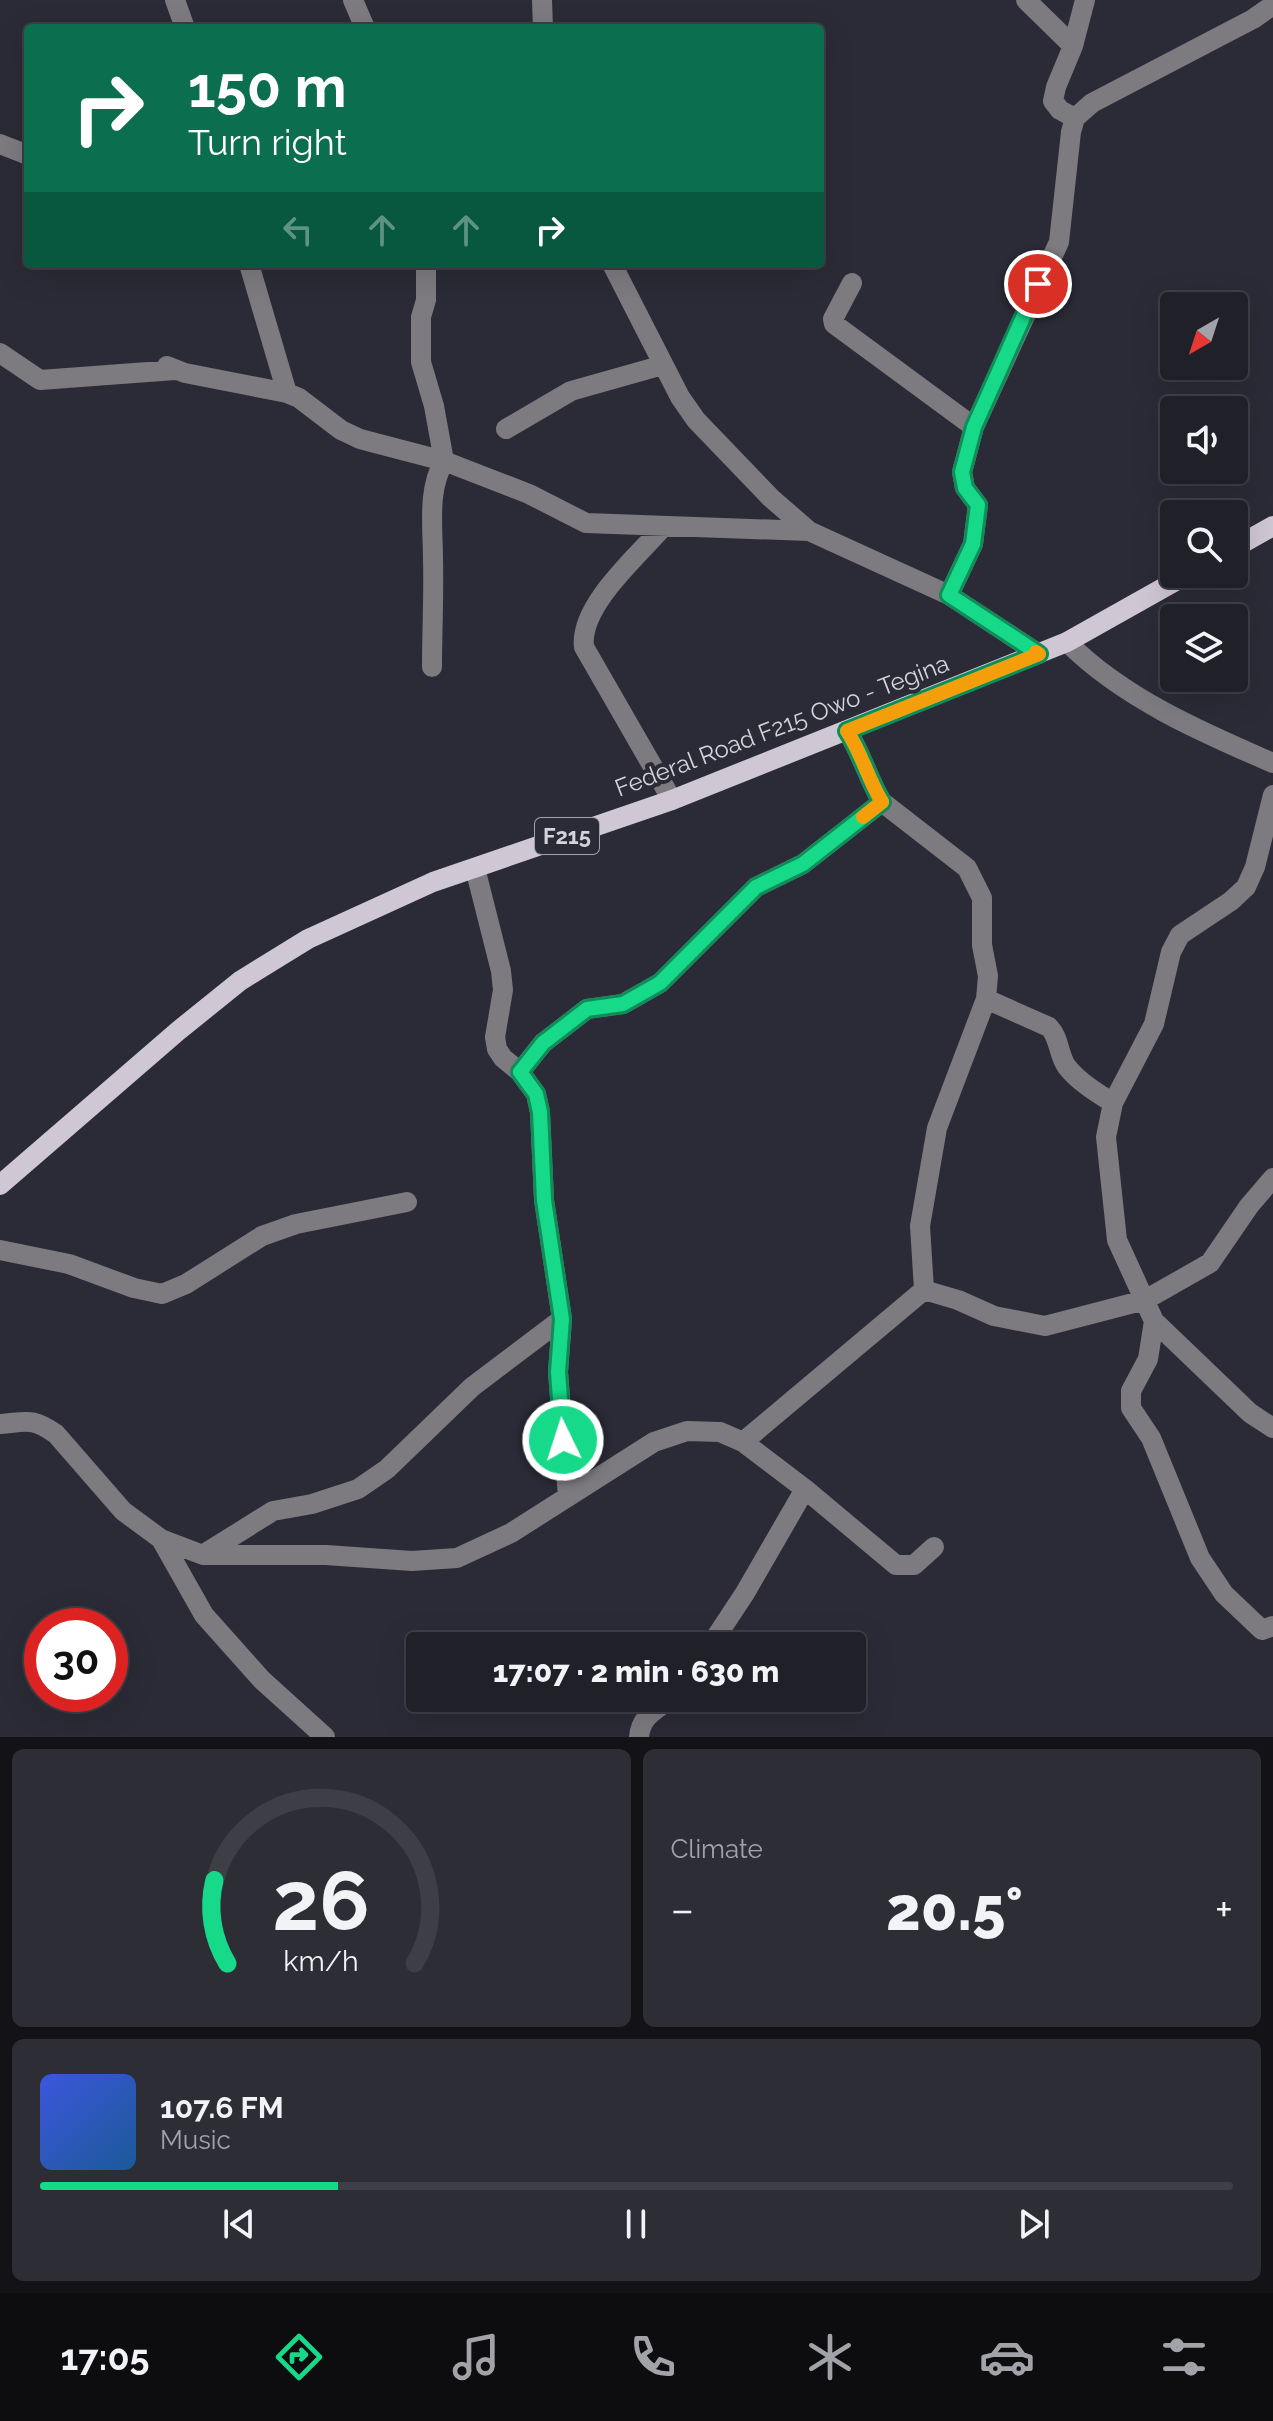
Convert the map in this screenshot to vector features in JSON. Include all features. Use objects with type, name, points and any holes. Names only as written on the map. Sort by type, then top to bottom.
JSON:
[{"type":"main road","points":[[1248,541],[1272,528]]},
{"type":"main road","name":"Federal Road F215 Owo - Tegina","points":[[0,1185],[240,981],[308,939],[433,882],[672,800],[1039,654],[1067,642],[1163,588]]},
{"type":"street","points":[[175,0],[184,24]]},
{"type":"street","points":[[353,0],[363,24]]},
{"type":"street","points":[[542,0],[543,24]]},
{"type":"street","points":[[1026,0],[1073,46]]},
{"type":"street","points":[[1075,118],[1060,110],[1053,101],[1073,46],[1085,0]]},
{"type":"street","points":[[949,595],[976,532],[978,505],[965,488],[962,472],[974,427],[1059,242],[1075,118],[1092,103],[1253,19],[1273,5]]},
{"type":"street","points":[[0,144],[24,153]]},
{"type":"street","points":[[250,268],[287,393]]},
{"type":"street","points":[[426,268],[421,362],[434,406],[444,461],[439,470],[430,518],[433,561],[432,667]]},
{"type":"street","points":[[614,268],[663,365],[696,420],[771,498],[809,531],[949,595],[1039,654]]},
{"type":"street","points":[[852,283],[833,319],[834,324],[974,427]]},
{"type":"street","points":[[0,353],[40,380],[171,368],[287,393],[299,398],[341,430],[360,439],[444,461],[529,494],[586,523],[809,531]]},
{"type":"street","points":[[506,429],[571,391],[663,365]]},
{"type":"street","points":[[663,527],[592,607],[582,637],[584,647],[672,800]]},
{"type":"street","points":[[1067,642],[1091,666],[1138,696],[1218,739],[1273,763]]},
{"type":"street","points":[[847,731],[860,751],[872,787],[882,802],[967,868],[982,898],[982,945],[988,976],[986,999],[937,1128],[920,1226],[924,1290]]},
{"type":"street","points":[[1273,795],[1255,867],[1246,887],[1231,901],[1180,935],[1171,952],[1154,1024],[1113,1103],[1106,1137],[1117,1240],[1154,1321],[1250,1413],[1273,1428]]},
{"type":"street","points":[[520,1072],[543,1043],[587,1009],[623,1004],[660,983],[756,887],[803,864],[882,802]]},
{"type":"street","points":[[475,868],[501,971],[503,990],[495,1037],[497,1049],[536,1094],[540,1112],[544,1200],[562,1319],[558,1372],[568,1497]]},
{"type":"street","points":[[986,999],[1049,1027],[1056,1035],[1066,1066],[1113,1103]]},
{"type":"street","points":[[924,1290],[958,1300],[994,1316],[1045,1326],[1145,1300],[1210,1263],[1249,1206],[1273,1178]]},
{"type":"street","points":[[0,1250],[69,1264],[134,1288],[162,1294],[186,1284],[262,1236],[327,1216],[407,1202]]},
{"type":"street","points":[[743,1442],[924,1290]]},
{"type":"street","points":[[203,1555],[273,1511],[312,1504],[358,1489],[387,1469],[472,1387],[562,1319]]},
{"type":"street","points":[[1154,1321],[1148,1359],[1131,1391],[1131,1408],[1151,1438],[1200,1558],[1224,1594],[1255,1625],[1262,1630],[1273,1626]]},
{"type":"street","points":[[0,1424],[30,1419],[56,1434],[123,1511],[161,1539],[203,1555],[326,1555],[412,1561],[457,1558],[511,1533],[654,1442],[687,1431],[720,1432],[743,1442],[896,1565],[914,1565],[934,1547]]},
{"type":"street","points":[[719,1632],[805,1489]]},
{"type":"street","points":[[161,1539],[204,1615],[262,1680],[325,1737]]},
{"type":"street","points":[[639,1737],[640,1726],[652,1712]]},
{"type":"slow traffic","points":[[863,817],[882,802],[872,787],[860,751],[847,731],[1039,654],[1036,652]]},
{"type":"route","points":[[563,1440],[558,1372],[562,1319],[544,1200],[540,1112],[536,1094],[520,1072],[543,1043],[587,1009],[623,1004],[652,989],[756,887],[766,880],[787,874],[821,852],[882,802],[872,787],[860,751],[847,731],[1039,654],[949,595],[976,532],[978,505],[965,488],[962,472],[974,427],[1038,284]]}]
